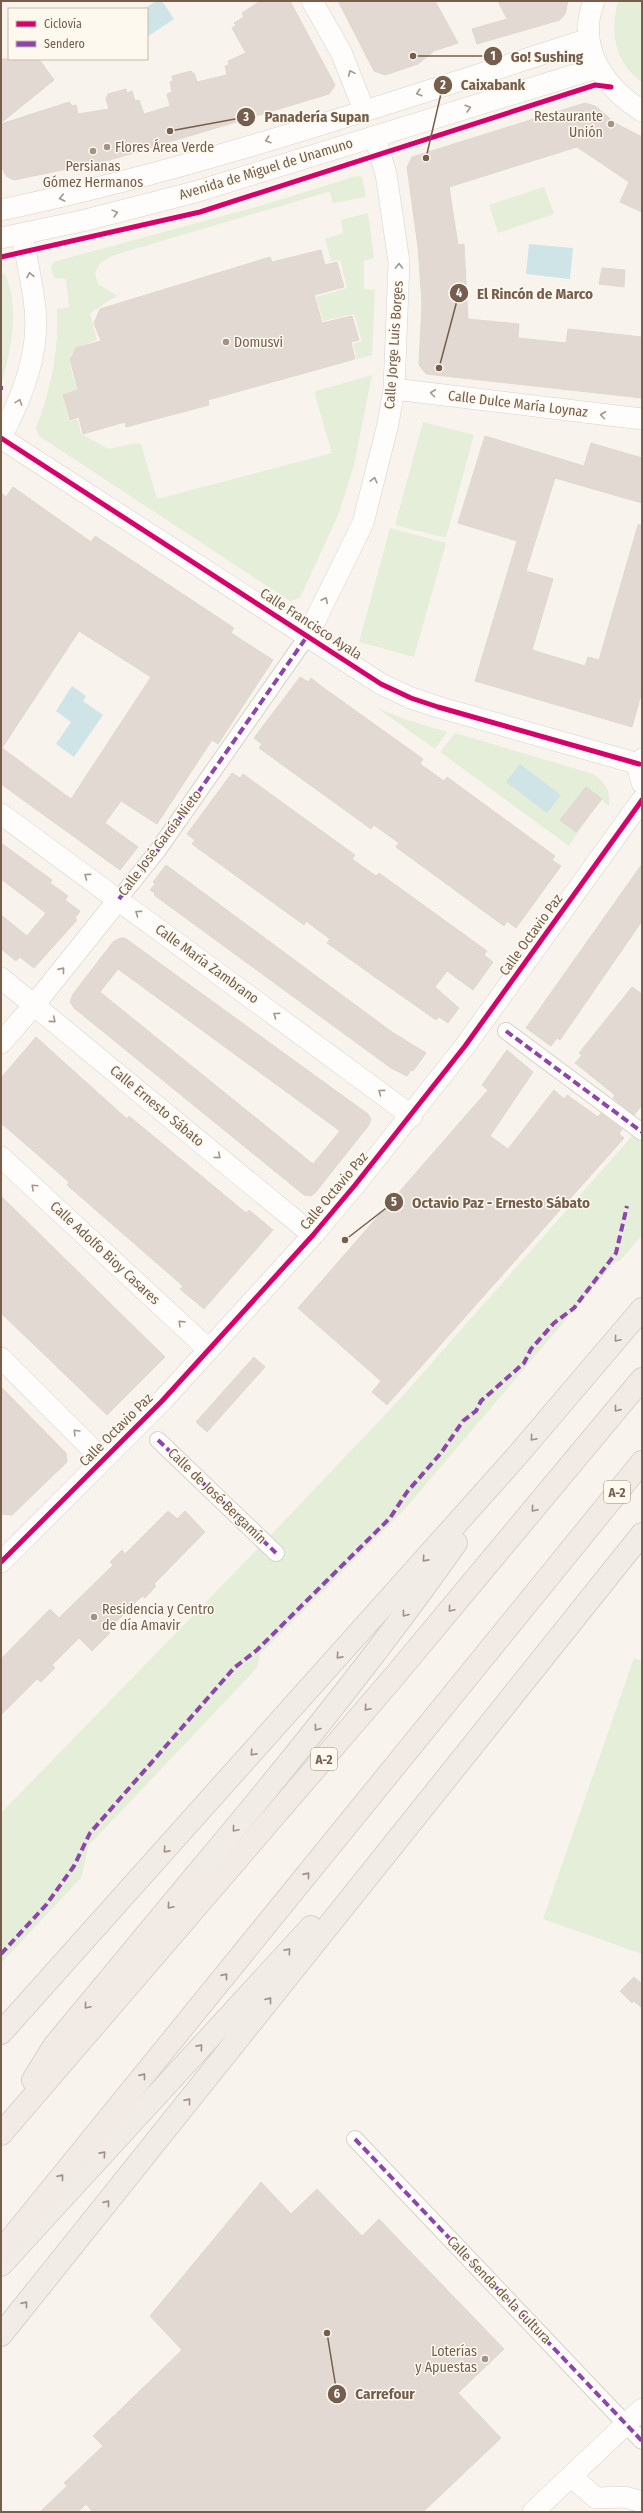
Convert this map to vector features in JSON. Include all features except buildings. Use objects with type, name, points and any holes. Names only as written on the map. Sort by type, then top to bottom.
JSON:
[{"type":"highway","points":[[1,2033],[45,1987],[516,1457],[642,1309]]},
{"type":"highway","name":"A-2","points":[[1,2134],[392,1679],[642,1379]]},
{"type":"highway","points":[[1,2134],[54,2046],[332,1709],[419,1595],[516,1457]]},
{"type":"highway","name":"A-2","points":[[1,2251],[642,1462]]},
{"type":"highway","points":[[1,2335],[642,1534]]},
{"type":"highway","points":[[1,2265],[448,1776]]},
{"type":"highway","points":[[1,2026],[45,1987]]},
{"type":"street","points":[[312,1],[341,52],[364,110]]},
{"type":"street","points":[[594,1],[590,10],[589,39],[597,68],[606,81],[622,98],[642,111]]},
{"type":"street","name":"Avenida de Miguel de Unamuno","points":[[1,210],[78,194],[188,165],[589,39]]},
{"type":"street","name":"Avenida de Miguel de Unamuno","points":[[1,238],[195,192],[597,68]]},
{"type":"street","name":"Calle Jorge Luis Borges","points":[[308,635],[363,523],[388,424],[394,389],[399,262],[386,174],[375,137]]},
{"type":"street","points":[[1,437],[17,408],[26,381],[35,337],[35,302],[22,234]]},
{"type":"street","name":"Calle Dulce María Loynaz","points":[[394,389],[642,419]]},
{"type":"street","name":"Calle Francisco Ayala","points":[[1,437],[308,635],[381,684],[412,698],[641,768]]},
{"type":"street","name":"Calle José García Nieto","points":[[1,1043],[34,1005],[158,850],[308,635]]},
{"type":"street","name":"Calle Octavio Paz","points":[[3,1556],[162,1401],[313,1235],[412,1116],[520,971],[642,800]]},
{"type":"street","name":"Calle María Zambrano","points":[[1,814],[119,899],[412,1116]]},
{"type":"street","name":"Calle Ernesto Sábato","points":[[1,978],[313,1235]]},
{"type":"street","points":[[506,1031],[642,1132]]},
{"type":"street","name":"Calle Adolfo Bioy Casares","points":[[1,1157],[209,1350]]},
{"type":"street","points":[[1,1358],[103,1460]]},
{"type":"street","name":"Calle de José Bergamín","points":[[158,1440],[276,1553]]},
{"type":"street","name":"Calle Senda de la Cultura","points":[[355,2139],[642,2441]]},
{"type":"street","points":[[533,2512],[642,2409]]},
{"type":"street","points":[[570,2476],[596,2498],[625,2497],[642,2502]]},
{"type":"green space","points":[[618,1],[642,1],[642,82],[625,65],[616,46],[614,24]]},
{"type":"green space","points":[[356,176],[362,177],[366,197],[333,203],[330,192],[328,192],[114,255],[100,263],[95,273],[98,284],[118,296],[90,313],[97,340],[85,344],[72,352],[70,357],[71,370],[77,390],[62,395],[69,421],[78,419],[81,434],[109,449],[136,443],[141,444],[157,499],[332,453],[315,395],[316,391],[372,375],[354,465],[339,513],[300,598],[290,601],[39,436],[36,428],[46,399],[53,370],[57,340],[57,309],[69,307],[66,279],[54,278],[51,269],[53,262],[260,206]]},
{"type":"green space","points":[[544,187],[554,214],[498,233],[489,205]]},
{"type":"green space","points":[[368,213],[374,258],[364,261],[364,289],[375,290],[372,355],[357,359],[353,344],[362,341],[354,314],[323,321],[316,297],[347,288],[340,260],[331,261],[325,239],[343,233],[341,220]]},
{"type":"green space","points":[[1,272],[5,274],[10,287],[13,315],[11,344],[1,385]]},
{"type":"green space","points":[[423,422],[474,435],[446,538],[395,525]]},
{"type":"green space","points":[[390,528],[446,543],[414,657],[359,642]]},
{"type":"green space","points":[[377,708],[404,719],[447,732],[435,749]]},
{"type":"green space","points":[[455,733],[593,774],[601,780],[608,791],[609,806],[601,799],[569,846],[440,752]]},
{"type":"green space","points":[[642,1130],[642,1235],[620,1261],[615,1262],[404,1510],[260,1654],[257,1668],[89,1845],[81,1878],[1,1963],[1,1813],[270,1536],[399,1400],[633,1135]]},
{"type":"green space","points":[[634,1658],[642,1661],[642,1954],[543,1919]]},
{"type":"shaded area","points":[[156,1],[162,1],[174,19],[148,36],[148,8],[146,8]]},
{"type":"shaded area","points":[[529,244],[573,248],[570,279],[526,274]]},
{"type":"shaded area","points":[[72,686],[86,696],[83,701],[103,715],[74,757],[56,744],[71,722],[56,711]]},
{"type":"shaded area","points":[[520,764],[561,795],[547,813],[506,782]]},
{"type":"marked path","points":[[119,899],[158,850],[308,635]]},
{"type":"marked path","points":[[506,1031],[642,1132]]},
{"type":"marked path","points":[[1,1954],[46,1905],[74,1866],[90,1833],[234,1668],[257,1650],[390,1518],[407,1492],[441,1453],[463,1421],[476,1411],[481,1401],[524,1363],[531,1349],[554,1323],[574,1308],[616,1253],[627,1206]]},
{"type":"marked path","points":[[158,1440],[276,1553]]},
{"type":"marked path","points":[[355,2139],[642,2441]]},
{"type":"cycle path","points":[[1,257],[200,212],[595,85],[611,87]]},
{"type":"cycle path","points":[[1,438],[381,684],[411,698],[438,707],[639,764]]},
{"type":"cycle path","points":[[1,1562],[162,1401],[313,1235],[355,1185],[465,1046],[642,800]]},
{"type":"place","name":"Go! Sushing","points":[[413,56]]},
{"type":"place","name":"Restaurante Unión","points":[[611,124]]},
{"type":"place","name":"Panadería Supan","points":[[170,131]]},
{"type":"place","name":"Flores Área Verde","points":[[107,147]]},
{"type":"place","name":"Persianas Gómez Hermanos","points":[[93,151]]},
{"type":"place","name":"Caixabank","points":[[426,158]]},
{"type":"place","name":"Domusvi","points":[[226,342]]},
{"type":"place","name":"El Rincón de Marco","points":[[439,368]]},
{"type":"place","name":"Octavio Paz - Ernesto Sábato","points":[[345,1240]]},
{"type":"place","name":"Residencia y Centro de día Amavir","points":[[94,1617]]},
{"type":"place","name":"Carrefour","points":[[327,2333]]},
{"type":"place","name":"Loterías y Apuestas","points":[[485,2359]]}]
